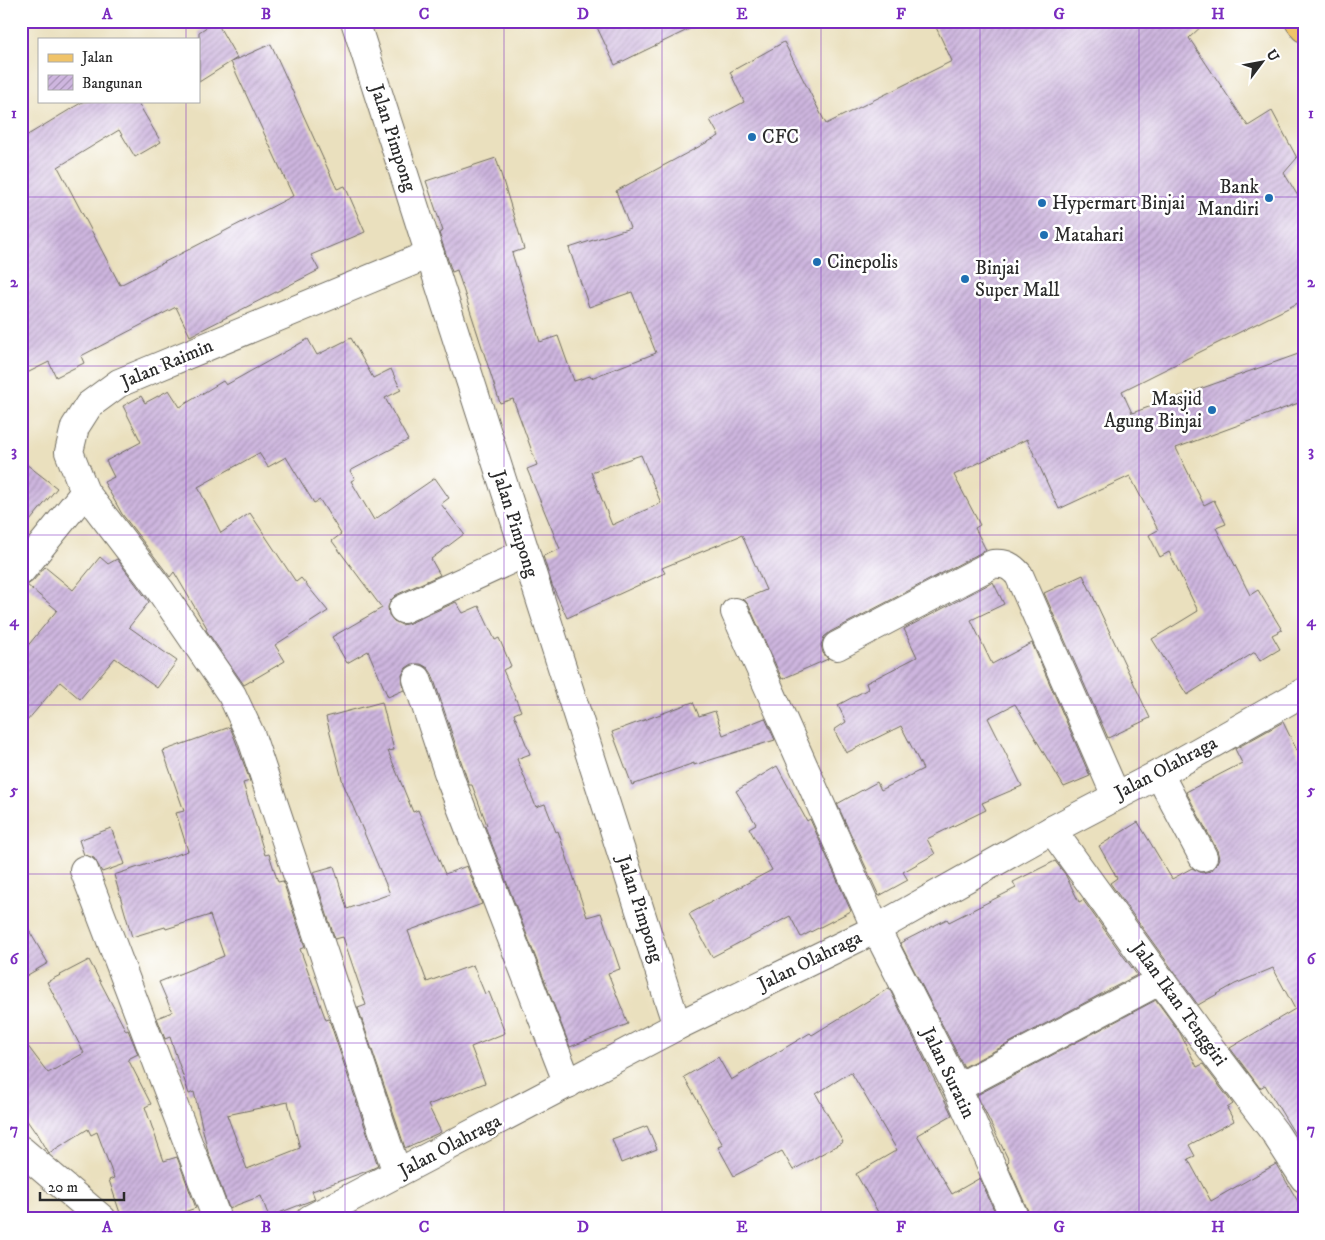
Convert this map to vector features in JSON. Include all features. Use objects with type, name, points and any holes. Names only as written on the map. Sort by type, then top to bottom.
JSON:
[{"type":"main road","points":[[1299,21],[1304,28]]},
{"type":"street","name":"Jalan Pimpong","points":[[355,21],[677,1026]]},
{"type":"street","name":"Jalan Raimin","points":[[397,1173],[247,728],[232,696],[198,645],[160,590],[85,492],[69,452],[75,426],[89,404],[119,383],[430,254]]},
{"type":"street","points":[[21,571],[85,492]]},
{"type":"street","points":[[403,609],[525,553]]},
{"type":"street","points":[[837,646],[994,564],[1002,563],[1009,565],[1019,575],[1116,796]]},
{"type":"street","points":[[735,612],[876,929]]},
{"type":"street","points":[[417,679],[452,782],[568,1084]]},
{"type":"street","name":"Jalan Olahraga","points":[[310,1219],[677,1026],[876,929],[1304,692]]},
{"type":"street","points":[[1159,774],[1202,857]]},
{"type":"street","name":"Jalan Ikan Tenggiri","points":[[1052,830],[1196,1029],[1275,1133],[1304,1178]]},
{"type":"street","points":[[84,870],[217,1219]]},
{"type":"street","name":"Jalan Suratin","points":[[876,929],[957,1088],[1015,1219]]},
{"type":"street","points":[[957,1088],[1162,980]]},
{"type":"street","points":[[21,1150],[102,1219]]},
{"type":"building","points":[[216,21],[237,58],[200,81],[200,38],[199,32]]},
{"type":"building","points":[[594,21],[706,21],[615,65]]},
{"type":"building","name":"Binjai Super Mall","points":[[933,21],[1207,21],[1189,38],[1248,126],[1272,111],[1297,158],[1284,173],[1304,206],[1304,299],[1122,391],[1132,413],[1304,352],[1304,401],[1176,448],[1204,505],[1214,500],[1226,524],[1216,528],[1250,595],[1258,590],[1282,630],[1272,635],[1280,649],[1260,661],[1255,652],[1187,695],[1152,639],[1198,611],[1169,552],[1160,557],[1149,535],[1158,530],[1130,476],[1059,509],[1027,439],[954,475],[980,525],[975,528],[986,550],[830,632],[824,637],[821,645],[823,653],[828,659],[782,679],[749,606],[744,599],[766,590],[742,535],[662,568],[665,573],[567,618],[552,585],[543,556],[560,549],[527,469],[537,465],[513,399],[500,403],[457,270],[452,272],[439,233],[443,231],[426,181],[496,158],[524,249],[512,253],[540,342],[558,336],[574,381],[590,376],[591,378],[656,353],[632,292],[589,307],[569,248],[630,228],[616,191],[719,136],[710,120],[744,102],[730,72],[784,42],[826,124],[952,61]],"holes":[[[641,455],[661,503],[612,525],[591,472]]]},
{"type":"building","points":[[271,44],[337,189],[345,186],[365,232],[311,255],[319,270],[190,336],[176,307],[81,356],[84,363],[56,377],[49,362],[21,376],[21,139],[82,102],[138,102],[161,142],[135,157],[119,130],[58,167],[120,285],[293,196],[231,62]]},
{"type":"building","points":[[351,338],[373,378],[391,369],[401,390],[385,398],[408,440],[350,471],[355,479],[351,481],[374,520],[435,478],[449,498],[441,504],[464,534],[431,559],[440,575],[396,595],[388,607],[389,615],[394,621],[402,625],[456,602],[463,613],[479,606],[495,640],[499,638],[511,666],[503,670],[521,711],[514,714],[530,754],[517,759],[536,807],[545,804],[556,832],[558,831],[587,917],[601,913],[620,969],[608,973],[628,1024],[570,1047],[485,826],[487,825],[472,785],[469,785],[432,674],[428,668],[421,664],[412,664],[406,668],[402,675],[404,690],[388,697],[368,651],[347,663],[332,637],[382,608],[332,541],[341,534],[320,500],[314,503],[286,457],[268,467],[259,453],[198,487],[221,533],[250,513],[296,582],[301,578],[328,611],[275,645],[285,661],[244,685],[206,630],[207,628],[174,572],[170,577],[122,514],[104,482],[114,477],[106,461],[141,442],[123,406],[141,396],[145,403],[169,390],[180,407],[223,381],[226,385],[308,339],[317,355]]},
{"type":"building","points":[[21,460],[57,488],[21,532]]},
{"type":"building","points":[[100,557],[108,564],[117,559],[149,602],[129,627],[177,661],[157,688],[115,658],[80,699],[60,682],[21,728],[21,654],[57,610],[27,585],[45,567],[73,590]]},
{"type":"building","points":[[1083,575],[1150,718],[1108,738],[1044,593]]},
{"type":"building","points":[[993,582],[1004,604],[971,620],[992,664],[1032,643],[1090,776],[1064,787],[1015,704],[988,718],[1022,786],[982,803],[986,810],[927,839],[935,854],[903,872],[908,880],[879,896],[837,804],[877,782],[881,790],[923,769],[901,726],[846,753],[834,730],[846,722],[838,705],[868,689],[866,683],[917,657],[904,629]]},
{"type":"building","points":[[382,702],[394,750],[388,751],[413,812],[418,810],[445,874],[467,866],[482,904],[408,931],[427,982],[473,965],[485,994],[489,992],[505,1033],[471,1047],[485,1083],[428,1105],[441,1132],[405,1148],[358,1008],[366,1005],[343,937],[335,939],[313,872],[334,866],[347,909],[390,894],[343,783],[326,717]]},
{"type":"building","points":[[693,702],[699,716],[715,711],[723,735],[765,718],[775,740],[694,765],[694,763],[632,785],[612,732]]},
{"type":"building","points":[[1283,722],[1304,765],[1304,1149],[1265,1085],[1260,1088],[1230,1048],[1295,1009],[1273,968],[1235,984],[1198,1005],[1110,883],[1117,878],[1099,846],[1138,822],[1172,879],[1192,868],[1202,873],[1211,871],[1219,858],[1217,850],[1186,792],[1242,763],[1235,749]]},
{"type":"building","points":[[230,727],[250,781],[243,783],[265,855],[269,854],[278,882],[283,881],[305,947],[300,949],[326,1020],[329,1019],[378,1166],[312,1191],[315,1199],[269,1217],[261,1196],[229,1208],[208,1152],[194,1092],[189,1094],[170,1037],[165,1039],[157,1018],[172,1012],[159,982],[224,956],[210,915],[166,929],[165,927],[132,937],[114,875],[188,851],[176,813],[184,811],[163,751]],"holes":[[[288,1102],[300,1148],[247,1169],[227,1115]]]},
{"type":"building","points":[[777,766],[807,821],[810,819],[851,911],[801,937],[790,916],[712,957],[689,914],[772,870],[749,828],[756,824],[736,791]]},
{"type":"building","points":[[111,828],[125,864],[102,872],[94,858],[84,855],[79,840]]},
{"type":"building","points":[[1055,861],[1065,874],[1079,902],[1083,900],[1137,975],[964,1067],[900,943],[947,919],[949,922],[1016,888],[1013,882]]},
{"type":"building","points":[[21,917],[48,963],[21,979]]},
{"type":"building","points":[[89,960],[126,1031],[128,1030],[138,1054],[128,1059],[151,1104],[145,1107],[164,1161],[177,1157],[196,1208],[163,1219],[122,1219],[109,1180],[114,1178],[97,1132],[91,1135],[88,1129],[49,1153],[36,1131],[21,1112],[21,1037],[48,1073],[84,1053],[47,982]]},
{"type":"building","points":[[889,988],[952,1115],[917,1135],[952,1194],[980,1178],[998,1219],[882,1219],[856,1174],[897,1150],[851,1072],[816,1094],[843,1142],[793,1170],[782,1151],[734,1176],[718,1147],[723,1145],[684,1077],[718,1057],[731,1080],[810,1033],[812,1035]]},
{"type":"building","points":[[1156,1000],[1180,1033],[1197,1067],[1203,1064],[1233,1104],[1227,1108],[1234,1121],[1189,1145],[1195,1156],[1188,1159],[1211,1201],[1276,1164],[1303,1210],[1286,1219],[1030,1219],[1007,1163],[1009,1161],[977,1095]]},
{"type":"building","points":[[647,1126],[657,1149],[621,1163],[612,1139]]},
{"type":"place","name":"CFC","points":[[752,137]]},
{"type":"place","name":"Bank Mandiri","points":[[1269,198]]},
{"type":"place","name":"Hypermart Binjai","points":[[1042,203]]},
{"type":"place","name":"Matahari","points":[[1044,235]]},
{"type":"place","name":"Cinepolis","points":[[817,262]]},
{"type":"place","name":"Binjai Super Mall","points":[[965,279]]},
{"type":"place","name":"Masjid Agung Binjai","points":[[1212,410]]}]
